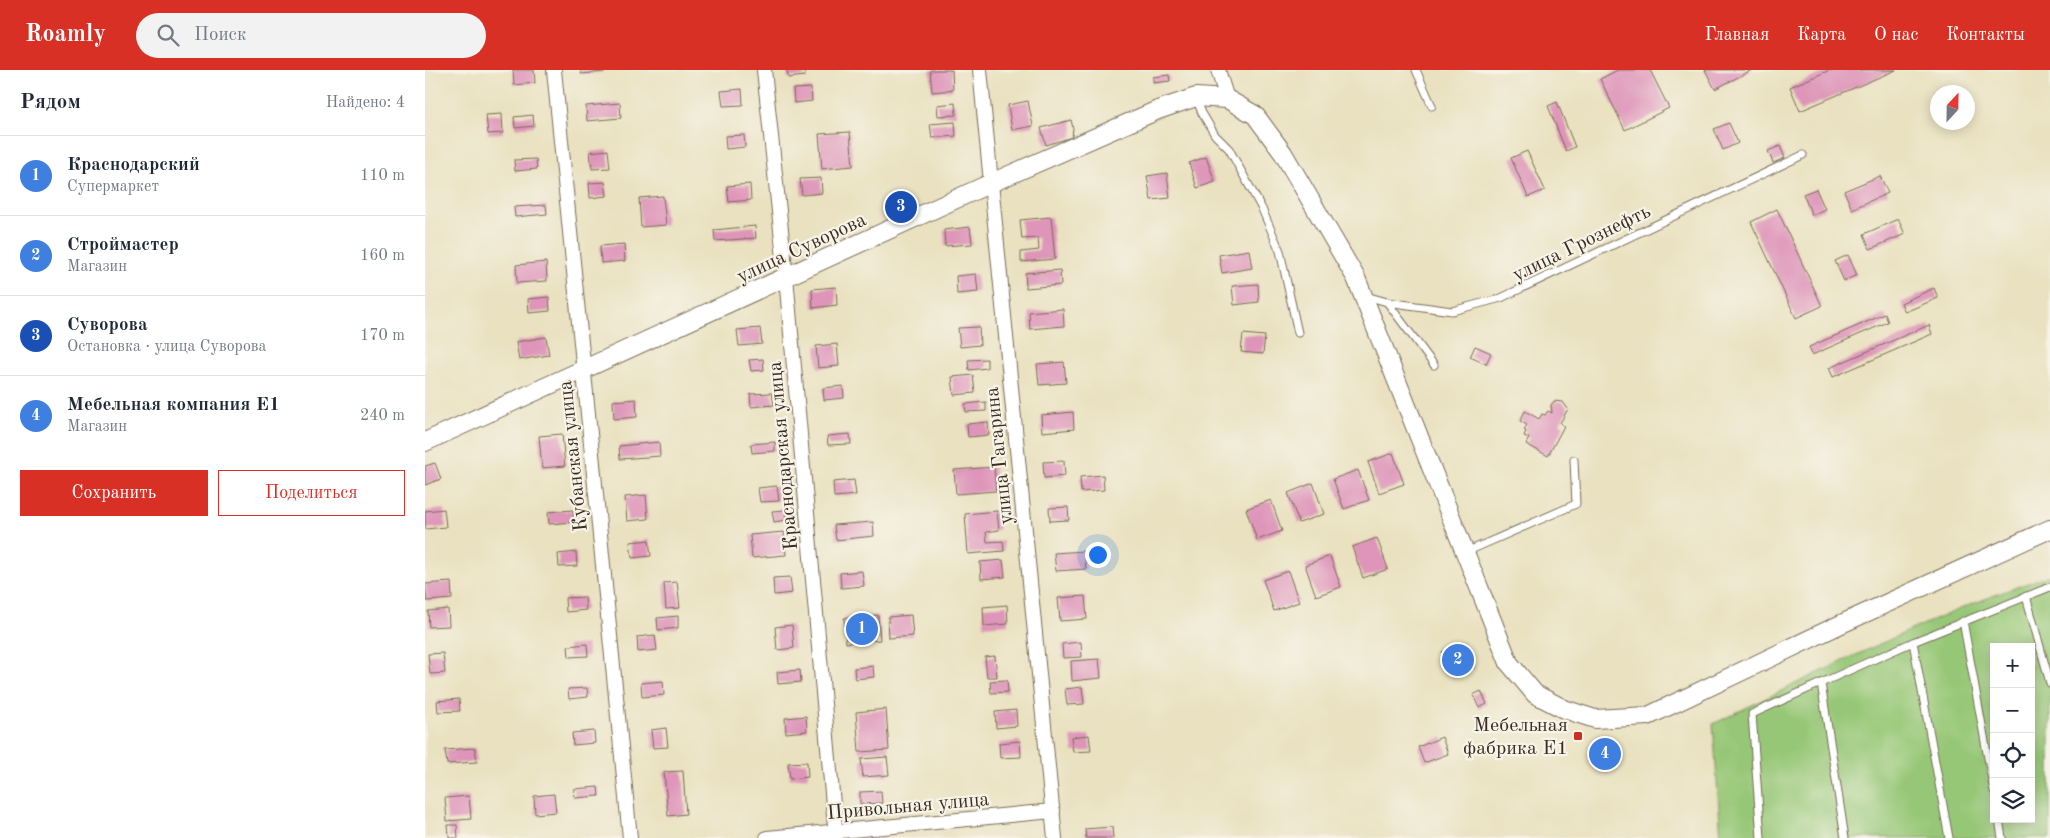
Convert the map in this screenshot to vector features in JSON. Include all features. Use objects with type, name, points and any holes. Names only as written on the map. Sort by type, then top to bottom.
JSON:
[{"type":"street","name":"Кубанская улица","points":[[554,70],[631,838]]},
{"type":"street","name":"Краснодарская улица","points":[[764,70],[786,277],[835,835]]},
{"type":"street","name":"улица Гагарина","points":[[980,70],[1055,838]]},
{"type":"street","points":[[1217,70],[1227,99],[1255,115],[1283,153],[1356,278],[1509,663],[1535,694],[1564,709],[1595,719],[1648,716],[1839,625],[2050,529]]},
{"type":"street","name":"улица Суворова","points":[[425,442],[991,183],[1158,110],[1196,97],[1227,99]]},
{"type":"street","name":"Привольная улица","points":[[767,838],[835,835],[1053,811]]},
{"type":"lane","points":[[1416,70],[1432,106]]},
{"type":"lane","points":[[1196,97],[1202,114],[1215,135],[1229,149],[1262,209],[1280,250],[1298,333]]},
{"type":"lane","name":"улица Грознефть","points":[[1363,295],[1387,302],[1452,311],[1501,298],[1803,155]]},
{"type":"lane","points":[[1387,302],[1434,365]]},
{"type":"lane","points":[[1465,553],[1576,504],[1574,460]]},
{"type":"lane","points":[[1761,838],[1751,714],[1913,642],[2050,587]]},
{"type":"lane","points":[[2026,596],[2050,683]]},
{"type":"lane","points":[[1963,621],[1992,778]]},
{"type":"lane","points":[[1913,642],[1949,838]]},
{"type":"lane","points":[[1821,683],[1845,838]]},
{"type":"lane","points":[[2000,823],[2002,838]]},
{"type":"green space","points":[[2050,575],[2050,838],[1721,838],[1713,724],[1879,644],[1964,608]]},
{"type":"building","points":[[513,70],[534,70],[535,83],[514,85]]},
{"type":"building","points":[[581,70],[604,70],[604,72],[581,74]]},
{"type":"building","points":[[787,70],[804,70],[805,76],[788,78]]},
{"type":"building","points":[[930,70],[952,70],[953,90],[932,92]]},
{"type":"building","points":[[1618,70],[1650,70],[1669,108],[1625,130],[1600,79]]},
{"type":"building","points":[[1705,70],[1752,70],[1715,89]]},
{"type":"building","points":[[1830,70],[1896,70],[1800,111],[1790,87]]},
{"type":"building","points":[[1169,75],[1170,81],[1153,83],[1153,77]]},
{"type":"building","points":[[811,88],[812,101],[794,103],[793,89]]},
{"type":"building","points":[[742,89],[743,105],[723,106],[721,91]]},
{"type":"building","points":[[1028,101],[1033,126],[1012,130],[1008,105]]},
{"type":"building","points":[[1557,102],[1575,147],[1566,151],[1548,106]]},
{"type":"building","points":[[620,103],[621,118],[587,121],[586,106]]},
{"type":"building","points":[[955,103],[956,115],[938,116],[937,105]]},
{"type":"building","points":[[502,114],[503,133],[488,134],[486,115]]},
{"type":"building","points":[[533,115],[534,126],[515,128],[514,117]]},
{"type":"building","points":[[1071,120],[1073,128],[1072,137],[1046,145],[1041,128]]},
{"type":"building","points":[[955,122],[956,136],[932,138],[930,124]]},
{"type":"building","points":[[1729,123],[1738,143],[1723,150],[1714,129]]},
{"type":"building","points":[[850,132],[853,166],[822,169],[819,134]]},
{"type":"building","points":[[744,135],[745,147],[726,149],[725,136]]},
{"type":"building","points":[[1780,146],[1785,158],[1773,163],[1768,151]]},
{"type":"building","points":[[608,150],[610,168],[592,169],[590,152]]},
{"type":"building","points":[[1527,151],[1545,190],[1528,197],[1511,158]]},
{"type":"building","points":[[1206,157],[1215,182],[1197,188],[1189,163]]},
{"type":"building","points":[[536,159],[537,169],[515,171],[514,160]]},
{"type":"building","points":[[1167,173],[1170,198],[1151,200],[1147,176]]},
{"type":"building","points":[[1880,176],[1888,193],[1852,209],[1844,191]]},
{"type":"building","points":[[821,178],[822,193],[802,195],[800,179]]},
{"type":"building","points":[[605,182],[607,196],[590,198],[589,183]]},
{"type":"building","points":[[750,184],[751,200],[729,202],[727,186]]},
{"type":"building","points":[[1816,189],[1825,209],[1812,215],[1803,194]]},
{"type":"building","points":[[663,196],[666,225],[641,227],[639,198]]},
{"type":"building","points":[[546,205],[547,214],[515,217],[514,207]]},
{"type":"building","points":[[1777,209],[1822,306],[1796,318],[1751,222]]},
{"type":"building","points":[[1051,217],[1055,259],[1021,262],[1021,252],[1039,250],[1038,238],[1022,239],[1020,220]]},
{"type":"building","points":[[1898,219],[1905,234],[1870,249],[1864,234]]},
{"type":"building","points":[[755,226],[756,238],[715,241],[714,230]]},
{"type":"building","points":[[970,227],[972,244],[945,246],[944,230]]},
{"type":"building","points":[[624,244],[625,261],[601,263],[600,246]]},
{"type":"building","points":[[1249,250],[1252,268],[1222,273],[1219,255]]},
{"type":"building","points":[[1848,255],[1857,275],[1844,281],[1835,261]]},
{"type":"building","points":[[546,262],[547,281],[517,283],[516,265]]},
{"type":"building","points":[[1060,270],[1061,285],[1026,288],[1025,273]]},
{"type":"building","points":[[976,274],[978,292],[957,294],[956,276]]},
{"type":"building","points":[[1258,284],[1259,302],[1234,305],[1232,286]]},
{"type":"building","points":[[836,287],[837,305],[813,308],[812,289]]},
{"type":"building","points":[[1934,288],[1938,298],[1905,312],[1901,303]]},
{"type":"building","points":[[549,297],[550,311],[529,313],[528,299]]},
{"type":"building","points":[[1063,309],[1064,326],[1030,329],[1029,312]]},
{"type":"building","points":[[1885,314],[1888,322],[1812,355],[1809,347]]},
{"type":"building","points":[[1929,325],[1932,334],[1833,377],[1829,368]]},
{"type":"building","points":[[979,327],[980,345],[960,347],[958,328]]},
{"type":"building","points":[[760,328],[762,344],[739,346],[737,330]]},
{"type":"building","points":[[1243,334],[1265,336],[1263,354],[1241,352]]},
{"type":"building","points":[[546,337],[549,355],[519,360],[516,342]]},
{"type":"building","points":[[837,344],[839,366],[818,368],[816,346]]},
{"type":"building","points":[[1475,346],[1491,353],[1486,364],[1470,357]]},
{"type":"building","points":[[763,359],[764,370],[751,371],[749,360]]},
{"type":"building","points":[[987,359],[987,368],[969,370],[968,360]]},
{"type":"building","points":[[1064,362],[1066,383],[1039,385],[1037,364]]},
{"type":"building","points":[[973,375],[975,393],[954,395],[952,377]]},
{"type":"building","points":[[843,386],[844,398],[824,400],[823,388]]},
{"type":"building","points":[[772,393],[774,405],[751,407],[750,394]]},
{"type":"building","points":[[636,399],[637,417],[614,419],[613,401]]},
{"type":"building","points":[[1554,401],[1563,402],[1568,409],[1560,423],[1564,426],[1548,456],[1526,444],[1529,438],[1524,436],[1526,431],[1524,430],[1527,425],[1520,421],[1525,411],[1539,419],[1542,414],[1545,415],[1548,411],[1552,413],[1551,405]]},
{"type":"building","points":[[986,402],[986,411],[966,412],[965,404]]},
{"type":"building","points":[[1073,412],[1074,429],[1042,432],[1041,415]]},
{"type":"building","points":[[988,422],[989,435],[968,437],[967,424]]},
{"type":"building","points":[[562,434],[565,466],[542,468],[539,436]]},
{"type":"building","points":[[850,434],[851,444],[828,445],[827,436]]},
{"type":"building","points":[[659,442],[660,456],[620,459],[619,446]]},
{"type":"building","points":[[775,442],[775,451],[752,453],[751,444]]},
{"type":"building","points":[[1393,453],[1404,484],[1379,493],[1368,462]]},
{"type":"building","points":[[1064,461],[1065,476],[1044,478],[1043,462]]},
{"type":"building","points":[[435,463],[441,479],[425,485],[425,466]]},
{"type":"building","points":[[994,467],[996,491],[956,494],[954,470]]},
{"type":"building","points":[[1358,470],[1369,500],[1344,509],[1333,479]]},
{"type":"building","points":[[1103,475],[1104,490],[1081,492],[1080,477]]},
{"type":"building","points":[[854,480],[856,495],[834,497],[833,482]]},
{"type":"building","points":[[1313,483],[1324,514],[1299,523],[1288,493]]},
{"type":"building","points":[[777,486],[779,501],[760,502],[758,488]]},
{"type":"building","points":[[646,495],[648,519],[627,521],[625,497]]},
{"type":"building","points":[[1271,500],[1282,531],[1257,540],[1246,509]]},
{"type":"building","points":[[1068,507],[1069,520],[1050,521],[1049,508]]},
{"type":"building","points":[[444,509],[446,527],[425,529],[425,511]]},
{"type":"building","points":[[573,510],[574,522],[549,524],[548,512]]},
{"type":"building","points":[[785,510],[786,520],[774,522],[772,511]]},
{"type":"building","points":[[997,511],[999,530],[986,532],[987,542],[1003,541],[1004,551],[968,554],[965,514]]},
{"type":"building","points":[[873,522],[874,536],[836,540],[834,525]]},
{"type":"building","points":[[784,532],[786,555],[752,558],[750,535]]},
{"type":"building","points":[[1377,538],[1388,569],[1363,578],[1352,547]]},
{"type":"building","points":[[649,540],[651,556],[632,558],[630,542]]},
{"type":"building","points":[[1084,551],[1086,569],[1056,571],[1054,553]]},
{"type":"building","points":[[576,552],[577,566],[559,567],[558,554]]},
{"type":"building","points":[[1330,556],[1341,587],[1316,596],[1305,565]]},
{"type":"building","points":[[1003,560],[1005,577],[981,579],[980,562]]},
{"type":"building","points":[[862,571],[864,586],[841,588],[840,573]]},
{"type":"building","points":[[1288,571],[1299,602],[1274,611],[1263,580]]},
{"type":"building","points":[[790,577],[792,593],[774,595],[773,578]]},
{"type":"building","points":[[451,582],[452,599],[427,601],[425,584]]},
{"type":"building","points":[[677,582],[680,608],[666,609],[664,583]]},
{"type":"building","points":[[1085,596],[1087,619],[1060,621],[1058,598]]},
{"type":"building","points":[[585,597],[586,610],[566,612],[565,598]]},
{"type":"building","points":[[1007,605],[1008,624],[984,626],[983,607]]},
{"type":"building","points":[[448,609],[449,626],[429,627],[428,611]]},
{"type":"building","points":[[878,615],[880,640],[846,643],[844,618]]},
{"type":"building","points":[[911,615],[913,636],[889,638],[888,617]]},
{"type":"building","points":[[678,616],[678,628],[658,630],[657,618]]},
{"type":"building","points":[[792,625],[794,648],[777,650],[775,627]]},
{"type":"building","points":[[655,635],[657,650],[638,652],[637,637]]},
{"type":"building","points":[[1081,642],[1082,657],[1063,658],[1062,644]]},
{"type":"building","points":[[1463,642],[1474,668],[1453,677],[1442,652]]},
{"type":"building","points":[[587,644],[588,656],[569,657],[568,646]]},
{"type":"building","points":[[443,653],[445,673],[430,674],[428,654]]},
{"type":"building","points":[[995,656],[997,677],[987,677],[985,657]]},
{"type":"building","points":[[1099,659],[1101,678],[1072,681],[1071,661]]},
{"type":"building","points":[[873,666],[874,677],[855,679],[854,668]]},
{"type":"building","points":[[800,670],[801,682],[778,684],[777,672]]},
{"type":"building","points":[[1007,680],[1008,692],[991,693],[990,681]]},
{"type":"building","points":[[663,681],[664,695],[642,697],[641,683]]},
{"type":"building","points":[[1082,687],[1084,704],[1067,705],[1065,689]]},
{"type":"building","points":[[587,688],[588,697],[569,699],[568,689]]},
{"type":"building","points":[[1481,691],[1487,704],[1479,708],[1473,695]]},
{"type":"building","points":[[459,699],[460,711],[438,712],[437,701]]},
{"type":"building","points":[[886,709],[889,750],[859,752],[856,712]]},
{"type":"building","points":[[1016,710],[1017,726],[996,728],[995,712]]},
{"type":"building","points":[[806,716],[807,731],[786,733],[785,718]]},
{"type":"building","points":[[666,728],[668,747],[653,748],[651,730]]},
{"type":"building","points":[[594,731],[595,743],[573,745],[572,733]]},
{"type":"building","points":[[1089,735],[1091,751],[1073,752],[1071,737]]},
{"type":"building","points":[[1442,737],[1448,754],[1424,763],[1418,747]]},
{"type":"building","points":[[1020,741],[1021,757],[1000,758],[999,743]]},
{"type":"building","points":[[475,748],[477,762],[447,764],[445,750]]},
{"type":"building","points":[[887,757],[889,775],[863,777],[861,759]]},
{"type":"building","points":[[807,762],[808,777],[790,779],[788,763]]},
{"type":"building","points":[[683,771],[686,814],[668,816],[664,772]]},
{"type":"building","points":[[598,787],[599,796],[575,798],[574,789]]},
{"type":"building","points":[[881,791],[882,803],[860,804],[860,792]]},
{"type":"building","points":[[554,794],[556,812],[535,814],[534,796]]},
{"type":"building","points":[[469,796],[471,819],[447,821],[445,798]]},
{"type":"building","points":[[448,825],[457,825],[458,838],[449,838]]},
{"type":"building","points":[[1112,827],[1113,838],[1086,838],[1085,829]]},
{"type":"place","name":"Суворова","points":[[901,207]]},
{"type":"place","name":"Краснодарский","points":[[862,629]]},
{"type":"place","name":"Строймастер","points":[[1458,660]]},
{"type":"place","name":"Мебельная фабрика Е1","points":[[1578,736]]},
{"type":"place","name":"Мебельная компания Е1","points":[[1605,754]]}]
